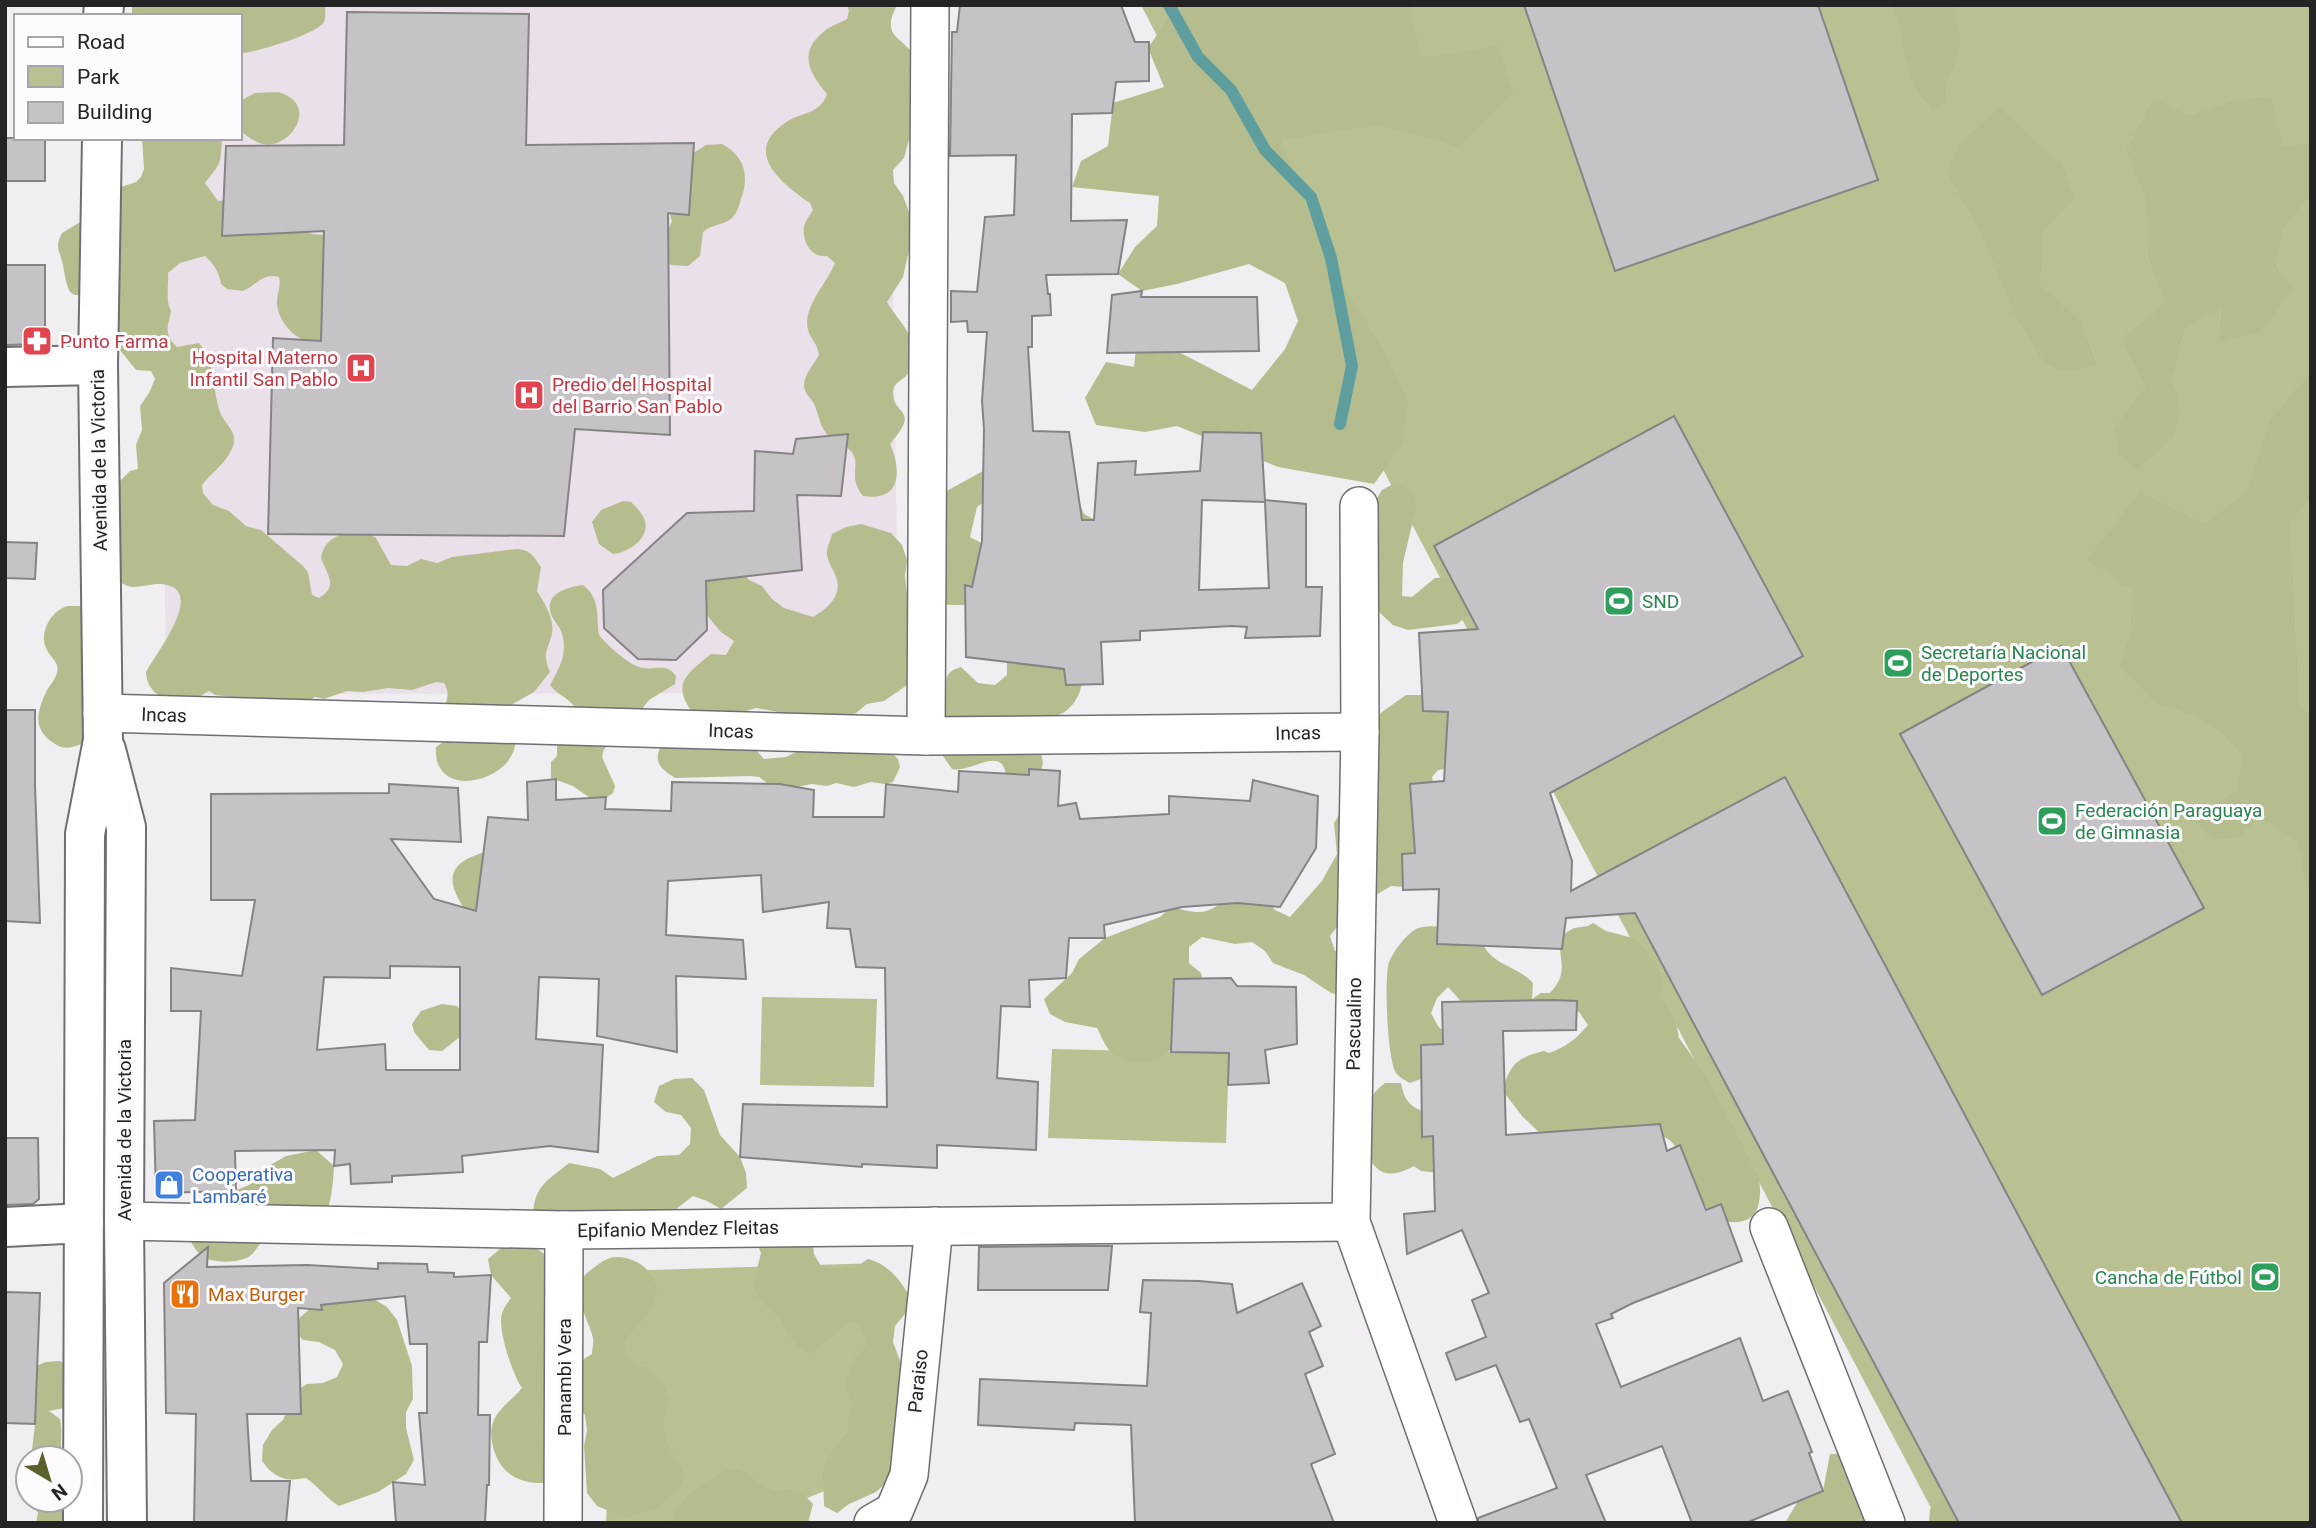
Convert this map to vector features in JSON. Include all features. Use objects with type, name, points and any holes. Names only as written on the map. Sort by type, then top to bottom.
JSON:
[{"type":"main road","name":"Avenida de la Victoria","points":[[83,1523],[85,834],[102,726],[98,365],[102,140]]},
{"type":"main road","points":[[5,367],[98,365]]},
{"type":"main road","name":"Avenida de la Victoria","points":[[102,726],[126,827],[124,1221],[127,1523]]},
{"type":"main road","name":"Epifanio Mendez Fleitas","points":[[5,1227],[124,1221]]},
{"type":"street","points":[[926,736],[930,5]]},
{"type":"street","name":"Pascualino","points":[[1359,506],[1360,732],[1350,1222],[1458,1523]]},
{"type":"street","name":"Incas","points":[[102,726],[926,736],[1360,732]]},
{"type":"street","name":"Epifanio Mendez Fleitas","points":[[124,1221],[564,1230],[1350,1222]]},
{"type":"street","name":"Paraiso","points":[[873,1523],[894,1511],[909,1475],[934,1226]]},
{"type":"street","points":[[1769,1227],[1886,1523]]},
{"type":"street","name":"Panambi Vera","points":[[563,1523],[564,1230]]},
{"type":"shaded area","name":"Predio del Hospital del Barrio San Pablo","points":[[159,5],[889,5],[899,693],[166,694],[160,140],[242,140],[242,14]]},
{"type":"green space","points":[[132,5],[325,5],[324,22],[319,27],[286,42],[242,53],[242,14],[132,14]]},
{"type":"green space","points":[[847,5],[897,5],[892,16],[892,30],[916,58],[921,114],[904,158],[893,170],[894,183],[909,212],[912,237],[903,277],[887,302],[910,336],[915,355],[907,375],[893,391],[894,399],[905,418],[904,424],[890,444],[896,464],[895,482],[885,494],[876,497],[863,496],[856,483],[853,454],[824,430],[814,404],[805,390],[806,377],[819,355],[808,330],[809,312],[835,263],[827,256],[816,254],[806,243],[804,227],[813,210],[810,203],[777,175],[766,154],[767,143],[774,132],[788,121],[816,109],[824,101],[827,94],[814,77],[809,53],[818,37],[847,19]]},
{"type":"green space","name":"Secretaría Nacional de Deportes","points":[[1141,5],[2311,5],[2311,1523],[1939,1523],[1311,333]]},
{"type":"green space","points":[[1191,5],[1410,5],[1421,58],[1499,46],[1513,93],[1459,147],[1378,125],[1281,140],[1327,260],[1381,345],[1408,401],[1403,444],[1374,484],[1278,467],[1177,426],[1145,432],[1096,425],[1085,398],[1106,362],[1134,367],[1138,331],[1252,390],[1285,349],[1298,321],[1285,283],[1249,264],[1142,291],[1118,274],[1135,247],[1157,226],[1159,196],[1072,187],[1081,161],[1108,146],[1113,103],[1164,87],[1148,48],[1172,13]]},
{"type":"green space","points":[[1893,5],[1955,5],[1960,40],[1958,57],[1945,85],[1946,102],[1933,110],[1923,99],[1910,74]]},
{"type":"green space","points":[[279,92],[290,97],[297,105],[299,119],[296,126],[279,142],[264,144],[242,132],[242,100],[255,93]]},
{"type":"green space","points":[[2271,97],[2283,147],[2311,142],[2311,194],[2283,228],[2276,267],[2293,290],[2261,332],[2220,342],[2221,308],[2184,330],[2172,379],[2181,410],[2173,437],[2137,470],[2119,452],[2113,430],[2146,386],[2121,340],[2165,303],[2149,259],[2145,196],[2126,151],[2154,98],[2190,116],[2233,101]]},
{"type":"green space","points":[[2000,108],[2037,144],[2062,162],[2074,199],[2043,231],[2040,285],[2081,321],[2097,366],[2062,371],[2043,362],[2014,313],[1980,231],[1947,173],[1961,141]]},
{"type":"green space","points":[[142,140],[222,140],[219,163],[205,183],[218,201],[227,200],[311,234],[330,234],[347,248],[321,341],[304,340],[284,324],[277,306],[279,277],[269,276],[243,291],[227,289],[221,284],[216,268],[205,256],[180,263],[168,273],[170,338],[177,347],[199,343],[204,350],[211,367],[220,412],[234,436],[233,446],[227,457],[202,485],[203,493],[213,505],[229,511],[246,526],[261,530],[303,566],[308,572],[312,595],[319,598],[330,585],[321,558],[326,545],[342,534],[362,530],[376,538],[391,565],[407,566],[421,559],[437,563],[452,557],[517,549],[529,552],[541,567],[537,591],[548,611],[553,629],[546,656],[550,672],[534,692],[506,708],[515,745],[510,758],[500,769],[487,777],[458,780],[446,775],[438,764],[436,747],[448,739],[444,714],[448,694],[444,683],[436,682],[412,690],[388,688],[363,692],[347,691],[324,699],[315,697],[300,705],[275,699],[266,701],[215,695],[209,691],[185,701],[169,700],[156,693],[147,681],[146,672],[176,621],[180,595],[172,587],[156,584],[133,587],[120,582],[107,503],[119,482],[130,471],[138,469],[136,445],[142,430],[140,406],[155,379],[151,371],[136,370],[116,345],[104,292],[77,295],[69,291],[58,246],[62,233],[82,221],[106,192],[136,182],[144,169]]},
{"type":"green space","points":[[722,144],[736,154],[745,174],[744,190],[738,209],[728,221],[703,232],[700,256],[688,266],[671,265],[666,259],[666,235],[672,221],[668,207],[687,157],[706,145]]},
{"type":"green space","points":[[2311,372],[2311,496],[2290,524],[2299,705],[2311,715],[2311,895],[2305,881],[2298,842],[2260,816],[2239,837],[2213,839],[2195,822],[2215,804],[2236,792],[2243,756],[2220,731],[2190,714],[2155,703],[2120,666],[2131,630],[2132,587],[2118,584],[2109,573],[2086,561],[2140,492],[2205,524],[2246,492],[2270,420]]},
{"type":"green space","points":[[985,470],[990,498],[977,507],[970,537],[983,544],[1078,499],[1084,514],[1105,525],[963,605],[948,605],[942,601],[941,494]]},
{"type":"green space","points":[[1395,483],[1409,489],[1417,503],[1403,563],[1402,596],[1412,597],[1435,578],[1450,577],[1471,613],[1457,624],[1408,630],[1393,625],[1380,613],[1374,599],[1374,503],[1382,490]]},
{"type":"green space","points":[[623,501],[631,502],[637,508],[644,518],[646,528],[636,544],[613,554],[599,544],[592,522],[601,510]]},
{"type":"green space","points":[[861,524],[891,533],[902,545],[907,560],[905,576],[910,624],[910,683],[884,701],[867,704],[856,713],[841,718],[806,717],[756,708],[727,719],[695,716],[684,696],[684,682],[711,654],[726,655],[734,641],[721,632],[700,607],[706,578],[739,568],[749,580],[762,586],[772,599],[784,608],[813,617],[828,606],[837,590],[838,584],[827,554],[832,534]]},
{"type":"green space","points":[[583,585],[593,596],[599,635],[607,644],[634,665],[668,669],[676,676],[675,684],[649,700],[642,709],[643,714],[604,749],[602,757],[615,786],[613,793],[601,801],[593,800],[573,786],[551,778],[551,762],[557,756],[557,741],[574,706],[550,685],[561,663],[564,644],[550,607],[554,596],[559,592]]},
{"type":"green space","points":[[67,606],[84,606],[85,742],[67,748],[48,739],[38,721],[43,700],[58,669],[47,650],[45,630],[51,618]]},
{"type":"green space","points":[[1020,635],[1081,679],[1078,695],[1068,710],[1055,716],[1034,717],[1043,763],[1039,779],[1006,782],[1001,763],[994,761],[952,769],[943,756],[948,740],[936,721],[944,700],[948,674],[961,667],[978,683],[995,685],[1007,675],[1007,659]]},
{"type":"green space","points":[[1406,695],[1422,695],[1451,708],[1469,765],[1438,770],[1432,777],[1434,785],[1427,861],[1406,887],[1391,886],[1376,895],[1369,909],[1340,923],[1330,936],[1335,951],[1351,951],[1347,997],[1331,993],[1304,975],[1273,963],[1265,951],[1252,942],[1235,944],[1202,937],[1189,947],[1189,963],[1201,973],[1204,989],[1186,1027],[1173,1047],[1161,1057],[1138,1063],[1122,1059],[1109,1050],[1097,1028],[1065,1022],[1050,1014],[1044,999],[1072,973],[1079,959],[1105,938],[1160,917],[1171,907],[1192,912],[1206,911],[1235,891],[1266,898],[1275,910],[1290,917],[1322,881],[1337,854],[1334,823],[1343,809],[1371,725],[1382,712]]},
{"type":"green space","points":[[664,740],[749,742],[764,759],[786,757],[800,750],[878,748],[893,754],[900,767],[893,782],[871,782],[854,787],[836,783],[787,789],[771,786],[759,777],[750,776],[675,778],[658,762],[658,752]]},
{"type":"green space","points":[[489,851],[481,912],[466,912],[454,890],[453,873],[465,860]]},
{"type":"green space","points":[[1593,923],[1606,931],[1637,939],[1657,965],[1662,980],[1661,996],[1676,1022],[1679,1038],[1707,1077],[1758,1175],[1758,1205],[1749,1218],[1743,1221],[1726,1221],[1713,1215],[1704,1203],[1682,1157],[1664,1137],[1629,1138],[1556,1148],[1522,1116],[1503,1091],[1508,1074],[1522,1059],[1544,1051],[1555,1051],[1575,1038],[1588,1025],[1579,1012],[1563,1006],[1470,1011],[1448,987],[1437,998],[1431,1013],[1438,1026],[1449,1037],[1426,1077],[1410,1083],[1397,1074],[1389,1038],[1387,970],[1394,953],[1412,932],[1430,926],[1480,936],[1492,956],[1533,983],[1532,999],[1541,993],[1550,993],[1560,979],[1560,936],[1574,928]]},
{"type":"green space","points":[[762,997],[877,999],[874,1087],[760,1085]]},
{"type":"green space","points":[[442,1004],[457,1006],[463,1013],[461,1036],[442,1051],[429,1050],[414,1032],[412,1024],[421,1011]]},
{"type":"green space","points":[[1052,1049],[1229,1053],[1226,1143],[1048,1138]]},
{"type":"green space","points":[[692,1078],[704,1090],[720,1135],[740,1157],[746,1173],[747,1188],[721,1209],[693,1196],[667,1216],[533,1215],[539,1190],[569,1163],[600,1169],[613,1178],[657,1156],[679,1155],[690,1144],[691,1128],[681,1115],[666,1112],[654,1102],[659,1086],[674,1079]]},
{"type":"green space","points":[[1385,1083],[1401,1083],[1410,1104],[1431,1115],[1438,1173],[1421,1171],[1414,1166],[1398,1173],[1385,1173],[1370,1160],[1366,1152],[1372,1131],[1370,1101]]},
{"type":"green space","points":[[316,1150],[334,1166],[330,1201],[316,1233],[297,1244],[265,1241],[250,1256],[235,1261],[205,1258],[197,1251],[189,1239],[196,1210],[209,1201],[249,1185],[272,1164],[286,1156]]},
{"type":"green space","points":[[812,1236],[814,1254],[822,1268],[854,1268],[868,1259],[883,1265],[894,1274],[911,1299],[905,1314],[895,1326],[893,1342],[905,1374],[905,1419],[888,1481],[876,1492],[849,1504],[837,1513],[824,1506],[823,1473],[828,1457],[847,1432],[851,1401],[844,1386],[853,1361],[864,1349],[866,1341],[858,1324],[850,1321],[811,1354],[798,1347],[781,1320],[759,1299],[753,1285],[761,1253],[755,1239]]},
{"type":"green space","points":[[516,1243],[538,1250],[555,1266],[579,1362],[592,1354],[593,1344],[580,1296],[582,1281],[586,1275],[605,1260],[618,1257],[635,1261],[650,1272],[657,1288],[654,1303],[623,1344],[629,1358],[656,1376],[666,1389],[670,1405],[664,1424],[665,1433],[685,1476],[678,1490],[654,1509],[626,1518],[597,1506],[587,1493],[585,1415],[574,1403],[545,1483],[519,1479],[500,1464],[491,1437],[493,1423],[500,1411],[522,1388],[510,1363],[502,1330],[502,1313],[511,1298],[491,1275],[488,1259],[500,1249]]},
{"type":"green space","points":[[880,1263],[871,1472],[746,1523],[606,1523],[618,1271]]},
{"type":"green space","points":[[374,1299],[387,1307],[397,1320],[412,1366],[413,1399],[406,1412],[406,1428],[414,1460],[406,1474],[378,1492],[339,1506],[306,1478],[286,1479],[271,1471],[262,1461],[263,1445],[272,1430],[283,1420],[294,1392],[307,1384],[323,1383],[337,1377],[343,1364],[335,1350],[319,1342],[303,1340],[292,1328],[309,1310],[318,1305],[338,1300]]},
{"type":"green space","points":[[60,1361],[72,1369],[77,1398],[64,1408],[49,1411],[60,1419],[61,1444],[33,1444],[36,1417],[31,1369],[45,1362]]},
{"type":"green space","points":[[1830,1454],[1863,1454],[1882,1523],[1785,1523],[1798,1501],[1823,1491]]},
{"type":"green space","points":[[728,1469],[745,1472],[768,1488],[795,1491],[806,1497],[813,1504],[808,1523],[670,1523],[679,1505],[686,1498]]},
{"type":"green space","points":[[1941,1499],[1956,1500],[1969,1523],[1929,1523],[1930,1509]]},
{"type":"green space","points":[[38,1514],[78,1514],[83,1523],[36,1523]]},
{"type":"building","points":[[960,5],[1121,5],[1135,42],[1149,42],[1149,81],[1116,82],[1112,113],[1072,114],[1071,221],[1127,220],[1118,274],[1046,275],[1051,315],[1032,316],[1032,347],[1028,347],[1033,431],[1069,432],[1082,520],[1094,520],[1098,463],[1136,461],[1135,475],[1200,471],[1203,432],[1261,433],[1265,500],[1306,504],[1306,587],[1322,587],[1320,636],[1245,638],[1247,627],[1232,626],[1140,631],[1140,640],[1101,642],[1103,684],[1066,685],[1064,669],[966,657],[965,585],[972,587],[982,541],[982,401],[987,332],[968,332],[967,321],[951,322],[951,291],[977,292],[985,217],[1014,215],[1016,155],[950,156],[952,32],[957,32]],"holes":[[[1202,500],[1265,502],[1269,588],[1199,590]]]},
{"type":"building","points":[[1524,5],[1818,5],[1878,180],[1615,271]]},
{"type":"building","points":[[347,12],[529,14],[526,145],[694,143],[689,215],[668,213],[670,435],[575,429],[564,536],[268,534],[273,338],[321,341],[324,231],[222,236],[226,146],[344,145]]},
{"type":"building","points":[[5,138],[45,140],[45,181],[5,181]]},
{"type":"building","points":[[5,265],[45,265],[45,344],[5,345]]},
{"type":"building","points":[[1142,291],[1141,297],[1257,297],[1259,351],[1107,353],[1112,295]]},
{"type":"building","points":[[1674,416],[1803,656],[1550,793],[1572,861],[1571,891],[1785,777],[2182,1523],[1959,1523],[1635,913],[1566,918],[1562,949],[1437,944],[1439,889],[1403,890],[1402,854],[1415,853],[1410,784],[1444,781],[1448,712],[1423,711],[1419,633],[1478,629],[1434,546]]},
{"type":"building","points":[[848,434],[841,496],[797,495],[802,570],[706,581],[707,630],[676,660],[638,659],[604,628],[603,590],[687,513],[754,511],[755,451],[793,454],[796,439]]},
{"type":"building","points":[[5,542],[37,543],[35,579],[5,578]]},
{"type":"building","name":"Federación Paraguaya de Gimnasia","points":[[2061,646],[2204,908],[2042,995],[1900,734]]},
{"type":"building","points":[[5,710],[35,710],[40,923],[5,921]]},
{"type":"building","points":[[1029,769],[1060,771],[1058,806],[1076,803],[1080,819],[1169,814],[1169,796],[1250,801],[1253,780],[1318,796],[1316,848],[1280,907],[1238,903],[1182,907],[1104,925],[1105,938],[1069,938],[1066,978],[1029,980],[1030,1007],[1001,1006],[997,1078],[1038,1082],[1036,1150],[937,1145],[937,1168],[862,1164],[862,1167],[740,1157],[743,1104],[887,1107],[885,968],[856,967],[850,929],[827,928],[829,902],[763,912],[761,875],[668,881],[666,935],[743,940],[746,979],[676,976],[677,1052],[597,1036],[599,979],[539,977],[536,1039],[603,1045],[598,1152],[550,1146],[462,1156],[463,1172],[392,1176],[392,1182],[351,1184],[350,1164],[334,1166],[335,1150],[235,1151],[236,1191],[156,1193],[154,1121],[195,1120],[201,1011],[171,1011],[171,968],[242,976],[255,900],[211,900],[211,794],[389,793],[389,784],[458,788],[461,842],[391,839],[434,899],[476,911],[488,817],[528,820],[527,782],[556,779],[556,800],[606,797],[605,809],[671,811],[672,782],[780,784],[814,790],[813,817],[884,817],[886,784],[958,792],[959,771],[1029,775]],"holes":[[[390,966],[460,967],[460,1070],[386,1070],[385,1044],[317,1050],[324,977],[390,978]]]},
{"type":"building","points":[[1231,978],[1237,986],[1296,987],[1297,1044],[1265,1050],[1269,1083],[1228,1085],[1229,1053],[1171,1052],[1174,979]]},
{"type":"building","points":[[1577,1001],[1576,1030],[1503,1031],[1506,1135],[1660,1124],[1667,1151],[1680,1145],[1706,1210],[1721,1204],[1742,1261],[1633,1303],[1611,1314],[1613,1318],[1596,1324],[1621,1387],[1740,1338],[1763,1401],[1788,1391],[1812,1452],[1809,1453],[1823,1491],[1746,1523],[1692,1523],[1662,1446],[1586,1475],[1606,1523],[1478,1523],[1478,1518],[1557,1488],[1529,1419],[1520,1422],[1496,1365],[1456,1380],[1446,1353],[1486,1337],[1472,1300],[1489,1293],[1462,1230],[1407,1254],[1404,1214],[1435,1211],[1433,1136],[1422,1137],[1421,1045],[1443,1044],[1442,1002]]},
{"type":"building","points":[[5,1138],[38,1138],[39,1199],[33,1204],[5,1205]]},
{"type":"building","points":[[1112,1246],[1108,1290],[978,1290],[979,1247]]},
{"type":"building","points":[[208,1247],[207,1267],[307,1265],[378,1269],[378,1263],[427,1264],[428,1272],[454,1273],[454,1277],[491,1275],[487,1342],[479,1342],[478,1415],[490,1415],[489,1485],[485,1523],[396,1523],[393,1482],[425,1485],[419,1413],[427,1413],[427,1344],[410,1344],[405,1296],[321,1305],[322,1310],[298,1308],[301,1414],[247,1414],[251,1481],[290,1481],[286,1523],[194,1523],[196,1414],[166,1413],[164,1283]]},
{"type":"building","points":[[1143,1280],[1232,1284],[1237,1313],[1302,1283],[1321,1326],[1309,1332],[1323,1366],[1305,1374],[1335,1454],[1311,1464],[1334,1523],[1135,1523],[1131,1425],[1075,1423],[1074,1430],[978,1425],[980,1379],[1147,1386],[1151,1313],[1140,1312]]},
{"type":"building","points":[[5,1292],[40,1293],[35,1424],[5,1423]]},
{"type":"waterway","points":[[1169,5],[1198,57],[1231,90],[1265,150],[1311,197],[1331,258],[1352,366],[1340,424]]},
{"type":"place","name":"Punto Farma","points":[[37,341]]},
{"type":"place","name":"Hospital Materno Infantil San Pablo","points":[[361,368]]},
{"type":"place","name":"Predio del Hospital del Barrio San Pablo","points":[[529,395]]},
{"type":"place","name":"SND","points":[[1619,601]]},
{"type":"place","name":"Secretaría Nacional de Deportes","points":[[1898,663]]},
{"type":"place","name":"Federación Paraguaya de Gimnasia","points":[[2052,821]]},
{"type":"place","name":"Cooperativa Lambaré","points":[[169,1185]]},
{"type":"place","name":"Cancha de Fútbol","points":[[2265,1277]]},
{"type":"place","name":"Max Burger","points":[[185,1294]]}]
